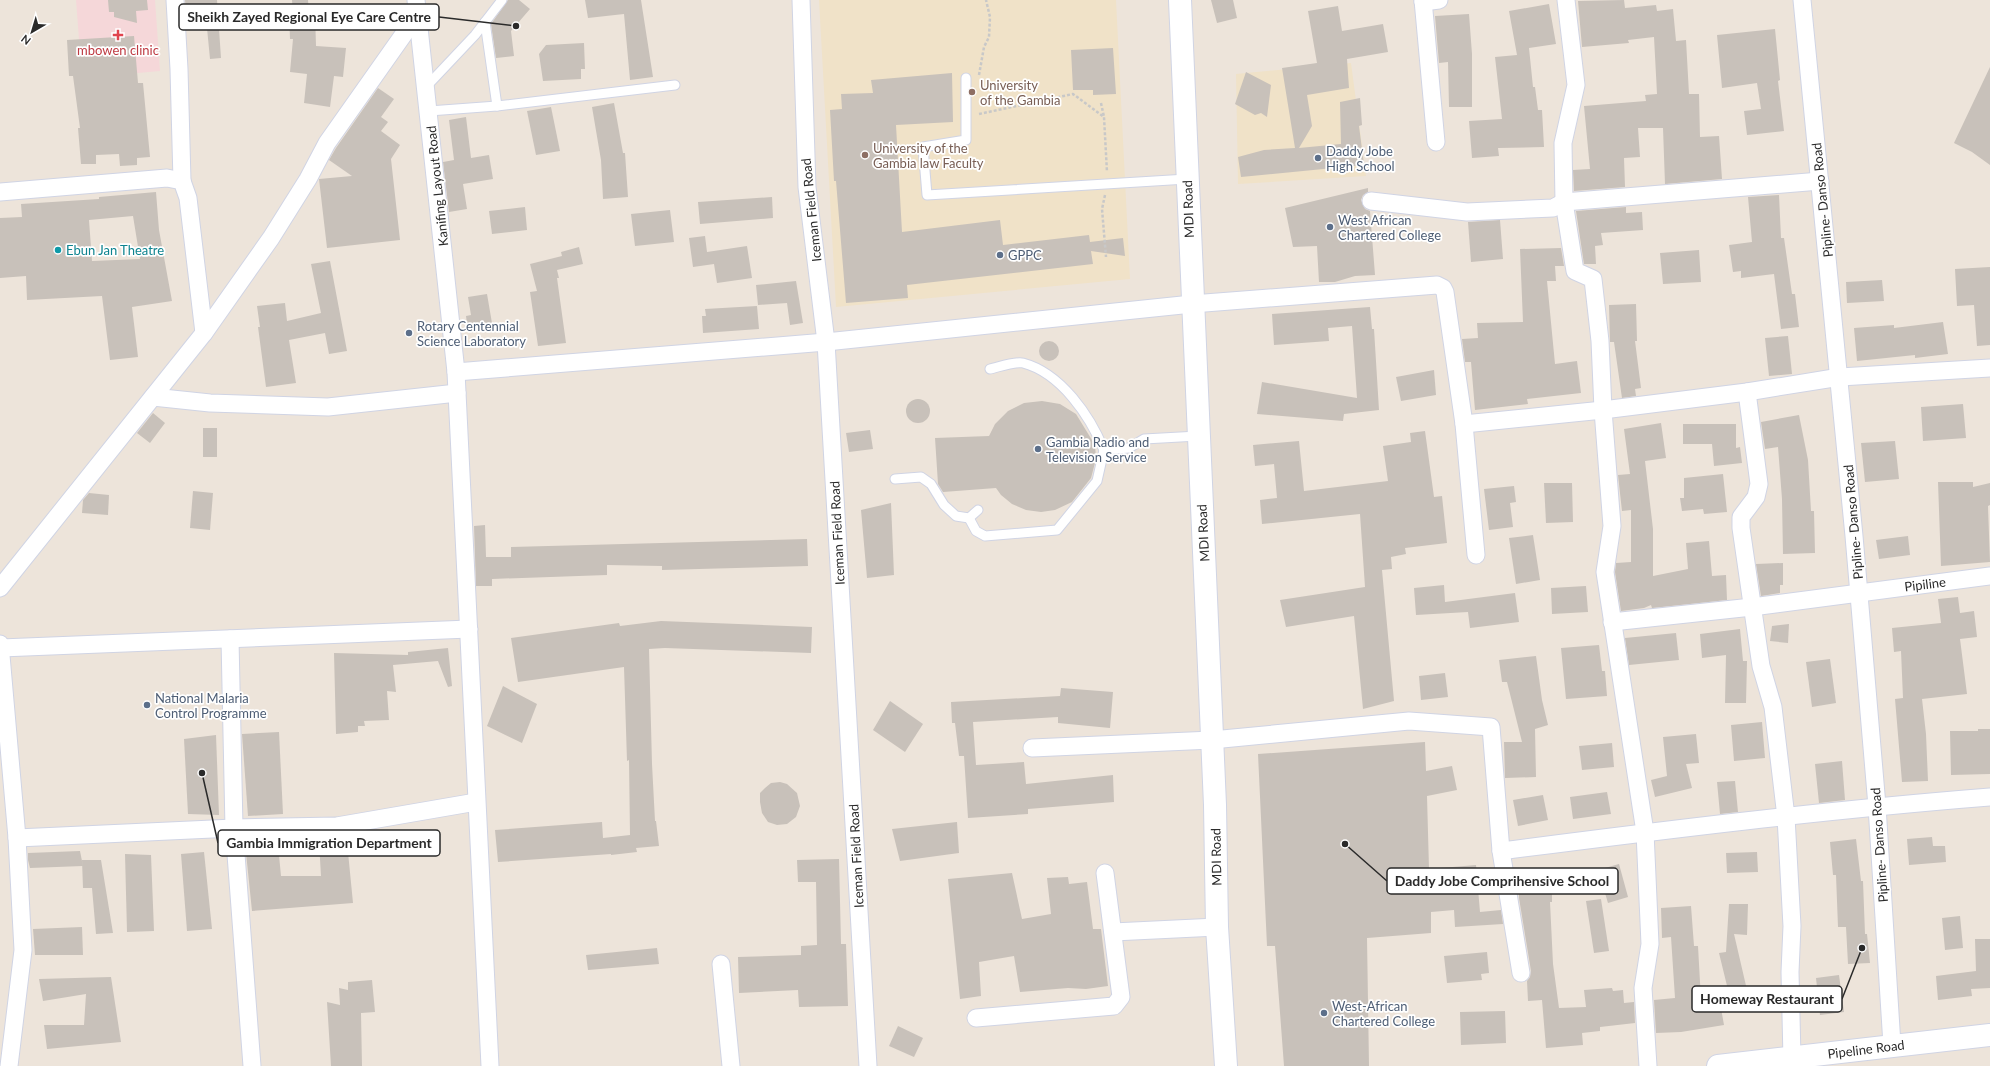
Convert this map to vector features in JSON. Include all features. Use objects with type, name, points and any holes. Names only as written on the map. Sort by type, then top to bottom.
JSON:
[{"type":"street","points":[[175,0],[179,69],[182,181],[188,198],[204,333]]},
{"type":"street","name":"Iceman Field Road","points":[[801,0],[807,188],[826,342],[868,1066]]},
{"type":"street","name":"MDI Road","points":[[1180,0],[1212,740],[1217,927],[1226,1066]]},
{"type":"street","points":[[1429,0],[1436,142]]},
{"type":"street","points":[[1566,0],[1576,84],[1563,143],[1564,202],[1575,271],[1592,279],[1600,340],[1603,410],[1612,526],[1605,572],[1645,832],[1650,944],[1644,988],[1648,1066]]},
{"type":"street","name":"Pipline- Danso Road","points":[[1802,0],[1840,377],[1859,592],[1877,806],[1892,1045]]},
{"type":"street","points":[[0,588],[204,333],[271,238],[308,179],[327,143],[417,7]]},
{"type":"street","name":"Kanifing Layout Road","points":[[417,7],[456,372],[490,1066]]},
{"type":"street","points":[[0,192],[167,178],[182,181]]},
{"type":"street","points":[[1371,202],[1467,212],[1553,208],[1564,202],[1820,181]]},
{"type":"street","points":[[456,372],[826,342],[1192,304],[1437,285],[1443,288],[1445,292],[1464,424],[1476,554]]},
{"type":"street","points":[[1464,424],[1603,410],[1747,392],[1840,377],[1990,368]]},
{"type":"street","points":[[1747,392],[1759,484],[1756,497],[1741,516],[1741,528],[1761,666],[1773,707],[1786,817],[1792,926],[1790,972],[1792,1059]]},
{"type":"street","points":[[153,397],[218,403],[328,407],[457,393]]},
{"type":"street","name":"Pipiline","points":[[1612,622],[1752,607],[1990,576]]},
{"type":"street","points":[[9,1066],[23,950],[17,838],[0,646],[230,639],[469,629]]},
{"type":"street","points":[[230,639],[234,828],[252,1066]]},
{"type":"street","points":[[1032,748],[1212,740],[1409,721],[1491,727],[1501,851],[1521,973]]},
{"type":"street","points":[[1501,851],[1645,832],[1877,806],[1990,797]]},
{"type":"street","points":[[17,838],[234,828],[337,826],[476,802]]},
{"type":"street","points":[[976,1018],[1114,1006],[1121,997],[1105,873]]},
{"type":"street","points":[[1112,932],[1217,927]]},
{"type":"street","points":[[721,964],[731,1066]]},
{"type":"street","name":"Pipeline Road","points":[[1718,1066],[1792,1059],[1892,1045],[1990,1035]]},
{"type":"lane","points":[[425,88],[485,22],[502,0]]},
{"type":"lane","points":[[485,22],[497,106]]},
{"type":"lane","points":[[966,78],[966,140],[923,147],[927,195],[1187,179]]},
{"type":"lane","points":[[429,112],[497,106],[675,85]]},
{"type":"lane","points":[[969,518],[976,531],[985,536],[1057,530],[1097,481],[1104,450],[1095,429],[1077,404],[1050,375],[1022,362],[990,369]]},
{"type":"lane","points":[[1104,450],[1129,448],[1144,439],[1198,436]]},
{"type":"lane","points":[[895,479],[921,477],[931,484],[944,505],[956,516],[969,518]]},
{"type":"lane","points":[[969,518],[978,510]]},
{"type":"path","points":[[978,79],[984,47],[989,37],[990,17],[986,0]]},
{"type":"path","points":[[979,108],[979,116],[1041,100],[1073,94],[1104,117]]},
{"type":"path","points":[[1101,103],[1104,117],[1107,184],[1102,209],[1106,257]]},
{"type":"shaded area","name":"mbowen clinic","points":[[76,0],[155,0],[160,71],[82,78]]},
{"type":"shaded area","name":"University of the Gambia","points":[[819,0],[1116,0],[1130,279],[836,307]]},
{"type":"shaded area","points":[[1351,63],[1366,176],[1238,184],[1236,74]]},
{"type":"building","points":[[108,0],[147,0],[148,10],[136,11],[137,23],[114,17],[114,12],[109,12]]},
{"type":"building","points":[[185,0],[217,0],[221,58],[210,59],[207,28],[188,29]]},
{"type":"building","points":[[292,0],[308,0],[309,13],[315,13],[316,46],[346,48],[343,77],[334,76],[330,107],[304,103],[307,74],[290,72],[293,39],[290,39],[289,13],[293,13]]},
{"type":"building","points":[[508,0],[519,0],[530,9],[511,31],[514,56],[496,58],[491,24]]},
{"type":"building","points":[[585,0],[641,0],[653,77],[630,80],[624,14],[588,18]]},
{"type":"building","points":[[1211,0],[1233,0],[1237,18],[1217,23]]},
{"type":"building","points":[[1624,0],[1625,8],[1656,5],[1657,11],[1673,9],[1676,41],[1686,40],[1689,94],[1699,94],[1700,137],[1719,136],[1722,179],[1665,184],[1663,128],[1638,128],[1640,157],[1624,158],[1625,187],[1574,191],[1573,170],[1590,169],[1584,106],[1646,101],[1645,95],[1657,94],[1654,37],[1628,40],[1629,43],[1582,47],[1578,1]]},
{"type":"building","points":[[1549,4],[1556,44],[1529,48],[1533,87],[1535,87],[1538,110],[1542,110],[1544,147],[1498,148],[1499,156],[1472,158],[1469,121],[1502,119],[1495,57],[1517,55],[1509,11]]},
{"type":"building","points":[[1338,6],[1342,31],[1383,24],[1388,52],[1347,59],[1349,88],[1307,95],[1312,126],[1299,148],[1341,144],[1340,102],[1360,98],[1362,125],[1359,126],[1364,165],[1241,177],[1238,157],[1264,150],[1295,148],[1282,68],[1317,63],[1308,11]]},
{"type":"building","points":[[1469,14],[1472,54],[1472,107],[1449,107],[1448,62],[1439,63],[1435,16]]},
{"type":"building","points":[[1775,29],[1780,80],[1778,81],[1784,131],[1747,135],[1744,111],[1761,109],[1757,83],[1722,88],[1717,35]]},
{"type":"building","points":[[134,36],[138,83],[143,83],[150,157],[137,158],[137,165],[120,166],[119,154],[96,155],[96,164],[81,164],[78,128],[80,128],[73,76],[69,76],[67,40]]},
{"type":"building","points":[[584,43],[585,69],[581,69],[581,79],[543,81],[539,54],[546,45]]},
{"type":"building","points":[[1113,48],[1116,94],[1093,95],[1093,90],[1073,90],[1071,50]]},
{"type":"building","points":[[1990,67],[1990,165],[1972,152],[1954,143]]},
{"type":"building","points":[[1246,72],[1271,85],[1267,117],[1261,113],[1255,115],[1235,104]]},
{"type":"building","points":[[952,73],[953,122],[896,125],[902,232],[1000,220],[1003,245],[1089,235],[1090,242],[1123,238],[1125,256],[1091,251],[1093,264],[907,285],[908,298],[846,303],[836,181],[834,181],[830,110],[842,109],[841,94],[873,93],[871,80]]},
{"type":"building","points":[[378,88],[394,99],[381,117],[388,122],[381,131],[400,145],[391,159],[400,240],[327,248],[319,179],[352,176],[329,160]]},
{"type":"building","points":[[614,103],[623,153],[625,153],[628,197],[603,199],[601,160],[592,107]]},
{"type":"building","points":[[551,107],[560,151],[536,155],[527,111]]},
{"type":"building","points":[[466,117],[471,158],[489,155],[493,179],[463,184],[467,209],[449,212],[443,162],[454,160],[449,120]]},
{"type":"building","name":"West African Chartered College","points":[[1368,188],[1368,192],[1363,195],[1361,200],[1365,209],[1370,211],[1375,275],[1355,276],[1335,282],[1319,282],[1317,246],[1293,247],[1285,208]]},
{"type":"building","points":[[156,192],[159,230],[172,301],[132,307],[138,357],[110,360],[102,296],[27,300],[26,276],[0,278],[0,218],[22,217],[21,204],[99,199],[99,197]],"holes":[[[133,216],[140,259],[92,261],[89,220]]]},
{"type":"building","points":[[1779,195],[1781,238],[1784,238],[1792,294],[1795,294],[1799,327],[1781,329],[1774,274],[1741,278],[1741,271],[1733,272],[1729,245],[1752,242],[1748,197]]},
{"type":"building","points":[[772,197],[773,218],[700,224],[698,202]]},
{"type":"building","points":[[525,207],[527,230],[492,234],[489,211]]},
{"type":"building","points":[[1626,207],[1626,213],[1642,212],[1643,230],[1601,233],[1603,245],[1595,246],[1596,264],[1584,264],[1576,211]]},
{"type":"building","points":[[670,210],[674,242],[635,246],[631,214]]},
{"type":"building","points":[[1500,220],[1503,259],[1471,262],[1468,222]]},
{"type":"building","points":[[705,236],[707,252],[747,246],[752,278],[717,283],[714,264],[693,267],[689,238]]},
{"type":"building","points":[[579,247],[583,264],[557,270],[566,343],[538,346],[530,292],[537,291],[530,264],[562,256],[561,252]]},
{"type":"building","points":[[1561,248],[1564,266],[1555,266],[1556,281],[1547,281],[1555,364],[1577,361],[1581,393],[1527,399],[1528,404],[1475,410],[1471,362],[1465,362],[1462,339],[1478,338],[1477,323],[1523,322],[1520,249]]},
{"type":"building","points":[[1699,250],[1701,282],[1663,284],[1660,253]]},
{"type":"building","points":[[330,261],[347,351],[329,354],[325,333],[289,340],[296,383],[266,387],[258,327],[260,327],[257,306],[285,303],[287,321],[321,313],[311,264]]},
{"type":"building","points":[[1990,267],[1990,345],[1977,346],[1974,305],[1957,306],[1955,269]]},
{"type":"building","points":[[1882,280],[1884,301],[1847,303],[1846,282]]},
{"type":"building","points":[[796,281],[803,323],[790,325],[787,303],[758,305],[756,285]]},
{"type":"building","points":[[487,294],[493,329],[468,332],[466,316],[471,315],[468,297]]},
{"type":"building","points":[[1636,304],[1637,341],[1635,341],[1641,388],[1635,389],[1636,396],[1622,398],[1614,342],[1610,342],[1609,305]]},
{"type":"building","points":[[757,306],[759,329],[703,333],[702,316],[706,316],[705,309]]},
{"type":"building","points":[[1370,307],[1372,329],[1374,329],[1379,410],[1344,414],[1343,421],[1257,414],[1262,382],[1357,398],[1352,326],[1328,328],[1329,341],[1274,345],[1272,314]]},
{"type":"building","points":[[1943,322],[1948,354],[1915,358],[1915,355],[1857,361],[1854,328],[1894,325],[1894,328]]},
{"type":"building","points":[[1788,336],[1792,374],[1769,376],[1765,338]]},
{"type":"building","points":[[1045,341],[1053,341],[1059,347],[1059,355],[1053,361],[1045,361],[1039,355],[1039,347]]},
{"type":"building","points":[[1434,370],[1436,395],[1401,401],[1396,377]]},
{"type":"building","points":[[918,399],[926,403],[930,411],[926,419],[918,423],[910,419],[906,411],[910,403]]},
{"type":"building","points":[[1042,401],[1060,404],[1076,414],[1095,445],[1096,459],[1091,478],[1072,502],[1055,510],[1041,512],[1026,510],[1012,504],[1001,495],[996,488],[943,492],[938,484],[935,438],[989,436],[995,424],[1008,411],[1024,403]]},
{"type":"building","points":[[1963,404],[1966,438],[1923,441],[1921,407]]},
{"type":"building","points":[[153,413],[165,423],[150,443],[137,433]]},
{"type":"building","points":[[1799,415],[1808,460],[1811,511],[1814,511],[1815,553],[1783,554],[1782,499],[1778,447],[1765,449],[1761,422]]},
{"type":"building","points":[[1661,423],[1666,458],[1645,461],[1653,529],[1653,576],[1688,569],[1686,543],[1709,541],[1712,576],[1726,575],[1727,600],[1652,608],[1651,605],[1644,608],[1621,611],[1615,572],[1616,563],[1631,562],[1631,510],[1622,511],[1618,475],[1630,474],[1624,429]]},
{"type":"building","points":[[1683,424],[1736,424],[1736,448],[1740,447],[1742,463],[1714,466],[1712,444],[1683,444]]},
{"type":"building","points":[[203,428],[217,428],[217,457],[203,457]]},
{"type":"building","points":[[870,430],[873,449],[849,452],[846,433]]},
{"type":"building","points":[[1425,431],[1434,497],[1442,496],[1447,543],[1405,548],[1406,554],[1391,557],[1392,569],[1382,570],[1394,701],[1363,709],[1354,616],[1286,627],[1280,600],[1365,587],[1360,514],[1262,524],[1260,500],[1277,498],[1274,464],[1255,466],[1253,445],[1299,441],[1304,491],[1388,481],[1383,446],[1411,442],[1410,433]]},
{"type":"building","points":[[1895,441],[1899,479],[1865,482],[1861,443]]},
{"type":"building","points":[[1723,474],[1727,512],[1704,514],[1703,509],[1682,511],[1680,498],[1684,498],[1684,478]]},
{"type":"building","points":[[1938,482],[1973,482],[1973,487],[1990,483],[1990,505],[1988,506],[1990,562],[1941,566]]},
{"type":"building","points":[[1544,483],[1572,483],[1573,522],[1546,523]]},
{"type":"building","points":[[1514,486],[1516,502],[1510,503],[1513,527],[1489,530],[1484,489]]},
{"type":"building","points":[[193,491],[213,493],[210,530],[190,528]]},
{"type":"building","points":[[89,493],[109,495],[108,515],[82,513],[83,500]]},
{"type":"building","points":[[891,503],[894,575],[867,578],[861,510]]},
{"type":"building","points":[[485,525],[486,557],[511,557],[511,547],[807,539],[808,566],[662,570],[662,566],[607,565],[607,575],[492,579],[492,586],[476,586],[474,526]]},
{"type":"building","points":[[1533,535],[1540,580],[1516,584],[1509,538]]},
{"type":"building","points":[[1908,536],[1910,555],[1879,559],[1876,540]]},
{"type":"building","points":[[1783,563],[1783,585],[1780,585],[1780,593],[1761,596],[1756,564]]},
{"type":"building","points":[[1444,585],[1445,602],[1515,593],[1519,622],[1470,628],[1468,612],[1416,615],[1414,588]]},
{"type":"building","points":[[1586,586],[1588,612],[1552,614],[1551,588]]},
{"type":"building","points":[[1958,597],[1960,613],[1974,611],[1977,637],[1960,639],[1967,694],[1922,699],[1926,734],[1928,781],[1902,782],[1895,699],[1903,698],[1901,651],[1894,652],[1892,628],[1941,623],[1938,599]]},
{"type":"building","points":[[661,621],[812,627],[811,653],[665,648],[649,649],[652,764],[655,821],[659,846],[636,848],[637,852],[611,855],[498,862],[495,830],[602,822],[603,838],[630,835],[629,760],[627,761],[624,667],[518,682],[511,638],[619,623],[620,626]]},
{"type":"building","points":[[1789,624],[1788,643],[1770,641],[1772,626]]},
{"type":"building","points":[[1740,629],[1743,661],[1747,661],[1746,703],[1725,703],[1726,655],[1702,658],[1700,634]]},
{"type":"building","points":[[1676,633],[1679,660],[1629,665],[1625,638]]},
{"type":"building","points":[[1599,645],[1602,671],[1605,671],[1607,696],[1566,699],[1561,648]]},
{"type":"building","points":[[448,648],[452,686],[448,687],[438,661],[393,665],[396,692],[387,691],[389,720],[364,721],[365,726],[358,726],[358,732],[336,734],[334,653],[408,655],[408,652]]},
{"type":"building","points":[[1536,656],[1542,700],[1548,725],[1535,729],[1536,777],[1505,778],[1504,742],[1522,742],[1507,682],[1502,682],[1499,660]]},
{"type":"building","points":[[1830,659],[1836,703],[1812,707],[1806,662]]},
{"type":"building","points":[[1445,673],[1448,697],[1421,700],[1419,676]]},
{"type":"building","points":[[503,686],[537,704],[522,743],[487,726]]},
{"type":"building","points":[[1061,688],[1113,692],[1110,728],[1058,723],[1058,717],[973,722],[976,765],[1024,762],[1026,784],[1113,775],[1114,802],[1028,809],[1028,814],[968,818],[964,756],[959,756],[955,723],[952,723],[951,702],[1060,696]]},
{"type":"building","points":[[890,701],[923,724],[905,752],[873,730]]},
{"type":"building","points":[[1762,722],[1765,758],[1734,761],[1731,725]]},
{"type":"building","points":[[1978,729],[1990,729],[1990,774],[1951,775],[1950,731],[1978,731]]},
{"type":"building","points":[[279,732],[283,814],[248,816],[242,734]]},
{"type":"building","points":[[1696,734],[1699,763],[1686,764],[1692,788],[1655,797],[1651,780],[1667,776],[1663,737]]},
{"type":"building","points":[[216,735],[219,815],[188,814],[184,739]]},
{"type":"building","points":[[1425,742],[1426,771],[1452,766],[1457,790],[1427,796],[1429,869],[1476,865],[1480,912],[1501,910],[1503,924],[1455,927],[1454,910],[1431,912],[1431,933],[1367,938],[1369,1066],[1284,1066],[1275,946],[1267,946],[1258,754]]},
{"type":"building","points":[[1612,743],[1614,767],[1582,770],[1579,746]]},
{"type":"building","points":[[1842,761],[1845,800],[1819,803],[1815,764]]},
{"type":"building","points":[[1735,781],[1738,812],[1720,814],[1717,782]]},
{"type":"building","points":[[780,782],[787,784],[797,793],[800,806],[796,817],[787,824],[777,825],[768,822],[762,813],[760,793],[771,783]]},
{"type":"building","points":[[1607,792],[1611,814],[1573,819],[1570,797]]},
{"type":"building","points":[[1543,795],[1548,820],[1518,826],[1513,800]]},
{"type":"building","points":[[957,822],[959,853],[900,861],[892,829]]},
{"type":"building","points":[[1932,837],[1933,846],[1945,846],[1946,862],[1909,865],[1907,839]]},
{"type":"building","points":[[1856,839],[1861,881],[1863,881],[1865,934],[1867,934],[1870,963],[1848,964],[1846,927],[1838,927],[1836,875],[1833,875],[1830,842]]},
{"type":"building","points":[[319,842],[347,842],[353,903],[252,911],[245,843],[278,845],[281,876],[321,876]]},
{"type":"building","points":[[80,851],[83,866],[30,868],[28,853]]},
{"type":"building","points":[[204,852],[212,929],[187,931],[181,854]]},
{"type":"building","points":[[1757,852],[1758,872],[1727,873],[1726,853]]},
{"type":"building","points":[[125,854],[151,855],[154,931],[127,932]]},
{"type":"building","points":[[839,859],[841,944],[846,944],[848,1006],[799,1007],[798,990],[739,993],[738,957],[801,955],[801,946],[817,945],[816,882],[798,882],[797,860]]},
{"type":"building","points":[[82,860],[101,860],[113,933],[96,934],[92,888],[83,888]]},
{"type":"building","points":[[1619,864],[1628,897],[1608,903],[1598,870]]},
{"type":"building","points":[[1012,873],[1022,919],[1051,914],[1047,878],[1068,877],[1069,884],[1087,882],[1093,929],[1101,929],[1108,986],[1086,989],[1068,988],[1020,992],[1014,956],[979,962],[981,996],[960,999],[948,879]]},
{"type":"building","points":[[1519,878],[1552,878],[1552,902],[1550,902],[1553,964],[1559,1008],[1586,1007],[1584,990],[1612,988],[1613,991],[1623,990],[1624,1003],[1634,1002],[1635,1023],[1600,1027],[1600,1031],[1582,1033],[1583,1045],[1546,1048],[1542,1000],[1528,1001],[1527,981],[1530,977],[1531,971],[1519,898]]},
{"type":"building","points":[[1601,899],[1609,951],[1594,953],[1586,901]]},
{"type":"building","points":[[1729,904],[1748,904],[1747,935],[1734,934],[1747,990],[1729,994],[1719,953],[1726,952]]},
{"type":"building","points":[[1691,906],[1694,946],[1698,946],[1701,1000],[1719,997],[1724,1025],[1681,1032],[1656,1033],[1654,1000],[1675,998],[1671,937],[1662,938],[1661,908]]},
{"type":"building","points":[[1960,916],[1963,948],[1945,950],[1942,918]]},
{"type":"building","points":[[82,927],[83,955],[35,955],[33,929]]},
{"type":"building","points":[[1975,939],[1990,939],[1990,988],[1971,989],[1972,996],[1938,1000],[1936,976],[1976,971]]},
{"type":"building","points":[[657,948],[659,964],[588,970],[586,955]]},
{"type":"building","points":[[1487,952],[1489,973],[1481,974],[1482,980],[1447,983],[1444,956]]},
{"type":"building","points":[[1839,975],[1844,1012],[1820,1015],[1816,978]]},
{"type":"building","points":[[111,977],[121,1042],[47,1049],[44,1025],[84,1025],[86,994],[43,1001],[39,979]]},
{"type":"building","points":[[372,980],[375,1012],[361,1013],[362,1066],[331,1066],[327,1002],[340,1005],[339,988],[348,990],[348,982]]},
{"type":"building","points":[[1505,1011],[1506,1043],[1461,1045],[1460,1012]]},
{"type":"building","points":[[898,1026],[923,1038],[914,1057],[889,1046]]},
{"type":"place","name":"Sheikh Zayed Regional Eye Care Centre","points":[[516,26]]},
{"type":"place","name":"mbowen clinic","points":[[118,35]]},
{"type":"place","name":"University of the Gambia","points":[[972,92]]},
{"type":"place","name":"University of the Gambia law Faculty","points":[[865,155]]},
{"type":"place","name":"Daddy Jobe High School","points":[[1318,158]]},
{"type":"place","name":"West African Chartered College","points":[[1330,227]]},
{"type":"place","name":"Ebun Jan Theatre","points":[[58,250]]},
{"type":"place","name":"GPPC","points":[[1000,255]]},
{"type":"place","name":"Rotary Centennial Science Laboratory","points":[[409,333]]},
{"type":"place","name":"Gambia Radio and Television Service","points":[[1038,449]]},
{"type":"place","name":"National Malaria Control Programme","points":[[147,705]]},
{"type":"place","name":"Gambia Immigration Department","points":[[202,773]]},
{"type":"place","name":"Daddy Jobe Comprihensive School","points":[[1345,844]]},
{"type":"place","name":"Homeway Restaurant","points":[[1862,948]]},
{"type":"place","name":"West-African Chartered College","points":[[1324,1013]]}]
